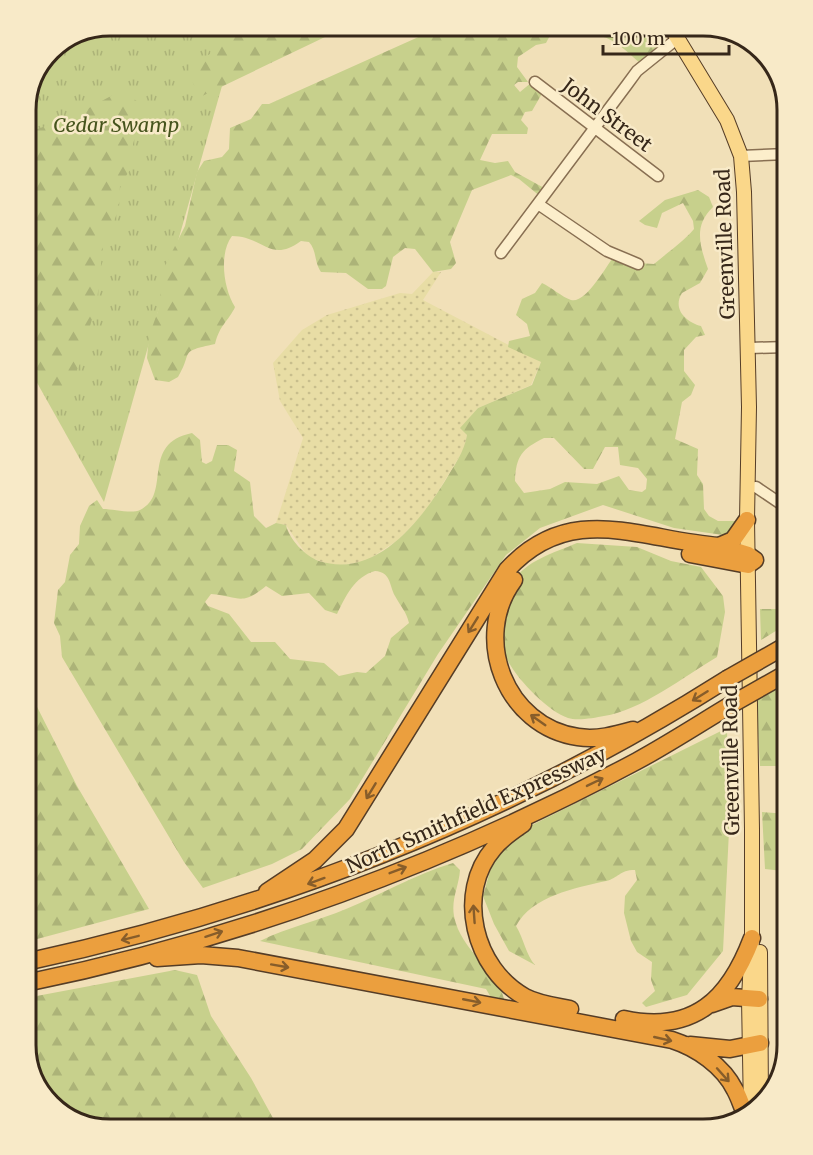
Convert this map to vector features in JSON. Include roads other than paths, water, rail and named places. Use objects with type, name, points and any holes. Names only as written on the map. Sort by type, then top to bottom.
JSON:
[{"type":"highway","points":[[719,546],[733,540],[747,520]]},
{"type":"highway","points":[[253,901],[315,860],[346,829],[507,570],[527,551],[554,535],[590,528],[719,546],[750,565]]},
{"type":"highway","points":[[673,713],[632,730],[605,737],[578,737],[549,728],[524,709],[502,676],[495,645],[499,609],[513,581],[542,554],[575,541],[602,539],[750,565]]},
{"type":"highway","name":"North Smithfield Expressway","points":[[36,960],[137,936],[253,901],[354,867],[454,826],[598,757],[777,650]]},
{"type":"highway","name":"North Smithfield Expressway","points":[[36,981],[117,962],[238,927],[424,860],[564,797],[638,760],[777,679]]},
{"type":"highway","points":[[564,797],[508,834],[490,853],[480,874],[473,903],[474,923],[481,947],[493,968],[524,996],[567,1009],[637,1022],[652,1023],[674,1020],[732,997],[754,999]]},
{"type":"highway","points":[[709,1006],[738,973],[752,938]]},
{"type":"highway","points":[[117,962],[201,955],[238,958],[626,1030],[686,1045],[730,1049],[755,1044]]},
{"type":"highway","points":[[686,1045],[711,1061],[729,1081],[742,1108]]},
{"type":"main road","name":"Greenville Road","points":[[678,38],[717,101],[741,156],[748,256],[747,520],[750,565],[754,999]]},
{"type":"main road","name":"Greenville Road","points":[[749,407],[756,487],[750,565],[752,938],[755,1044],[760,1092]]},
{"type":"main road","name":"Greenville Road","points":[[752,1100],[755,1044]]},
{"type":"street","points":[[501,253],[637,71],[678,38]]},
{"type":"street","name":"John Street","points":[[535,82],[658,176]]},
{"type":"street","points":[[741,156],[777,154]]},
{"type":"street","points":[[538,204],[607,251],[638,264]]},
{"type":"street","points":[[748,348],[777,347]]},
{"type":"street","points":[[756,487],[777,501]]},
{"type":"park label","name":"Cedar Swamp","points":[[116,125]]}]
